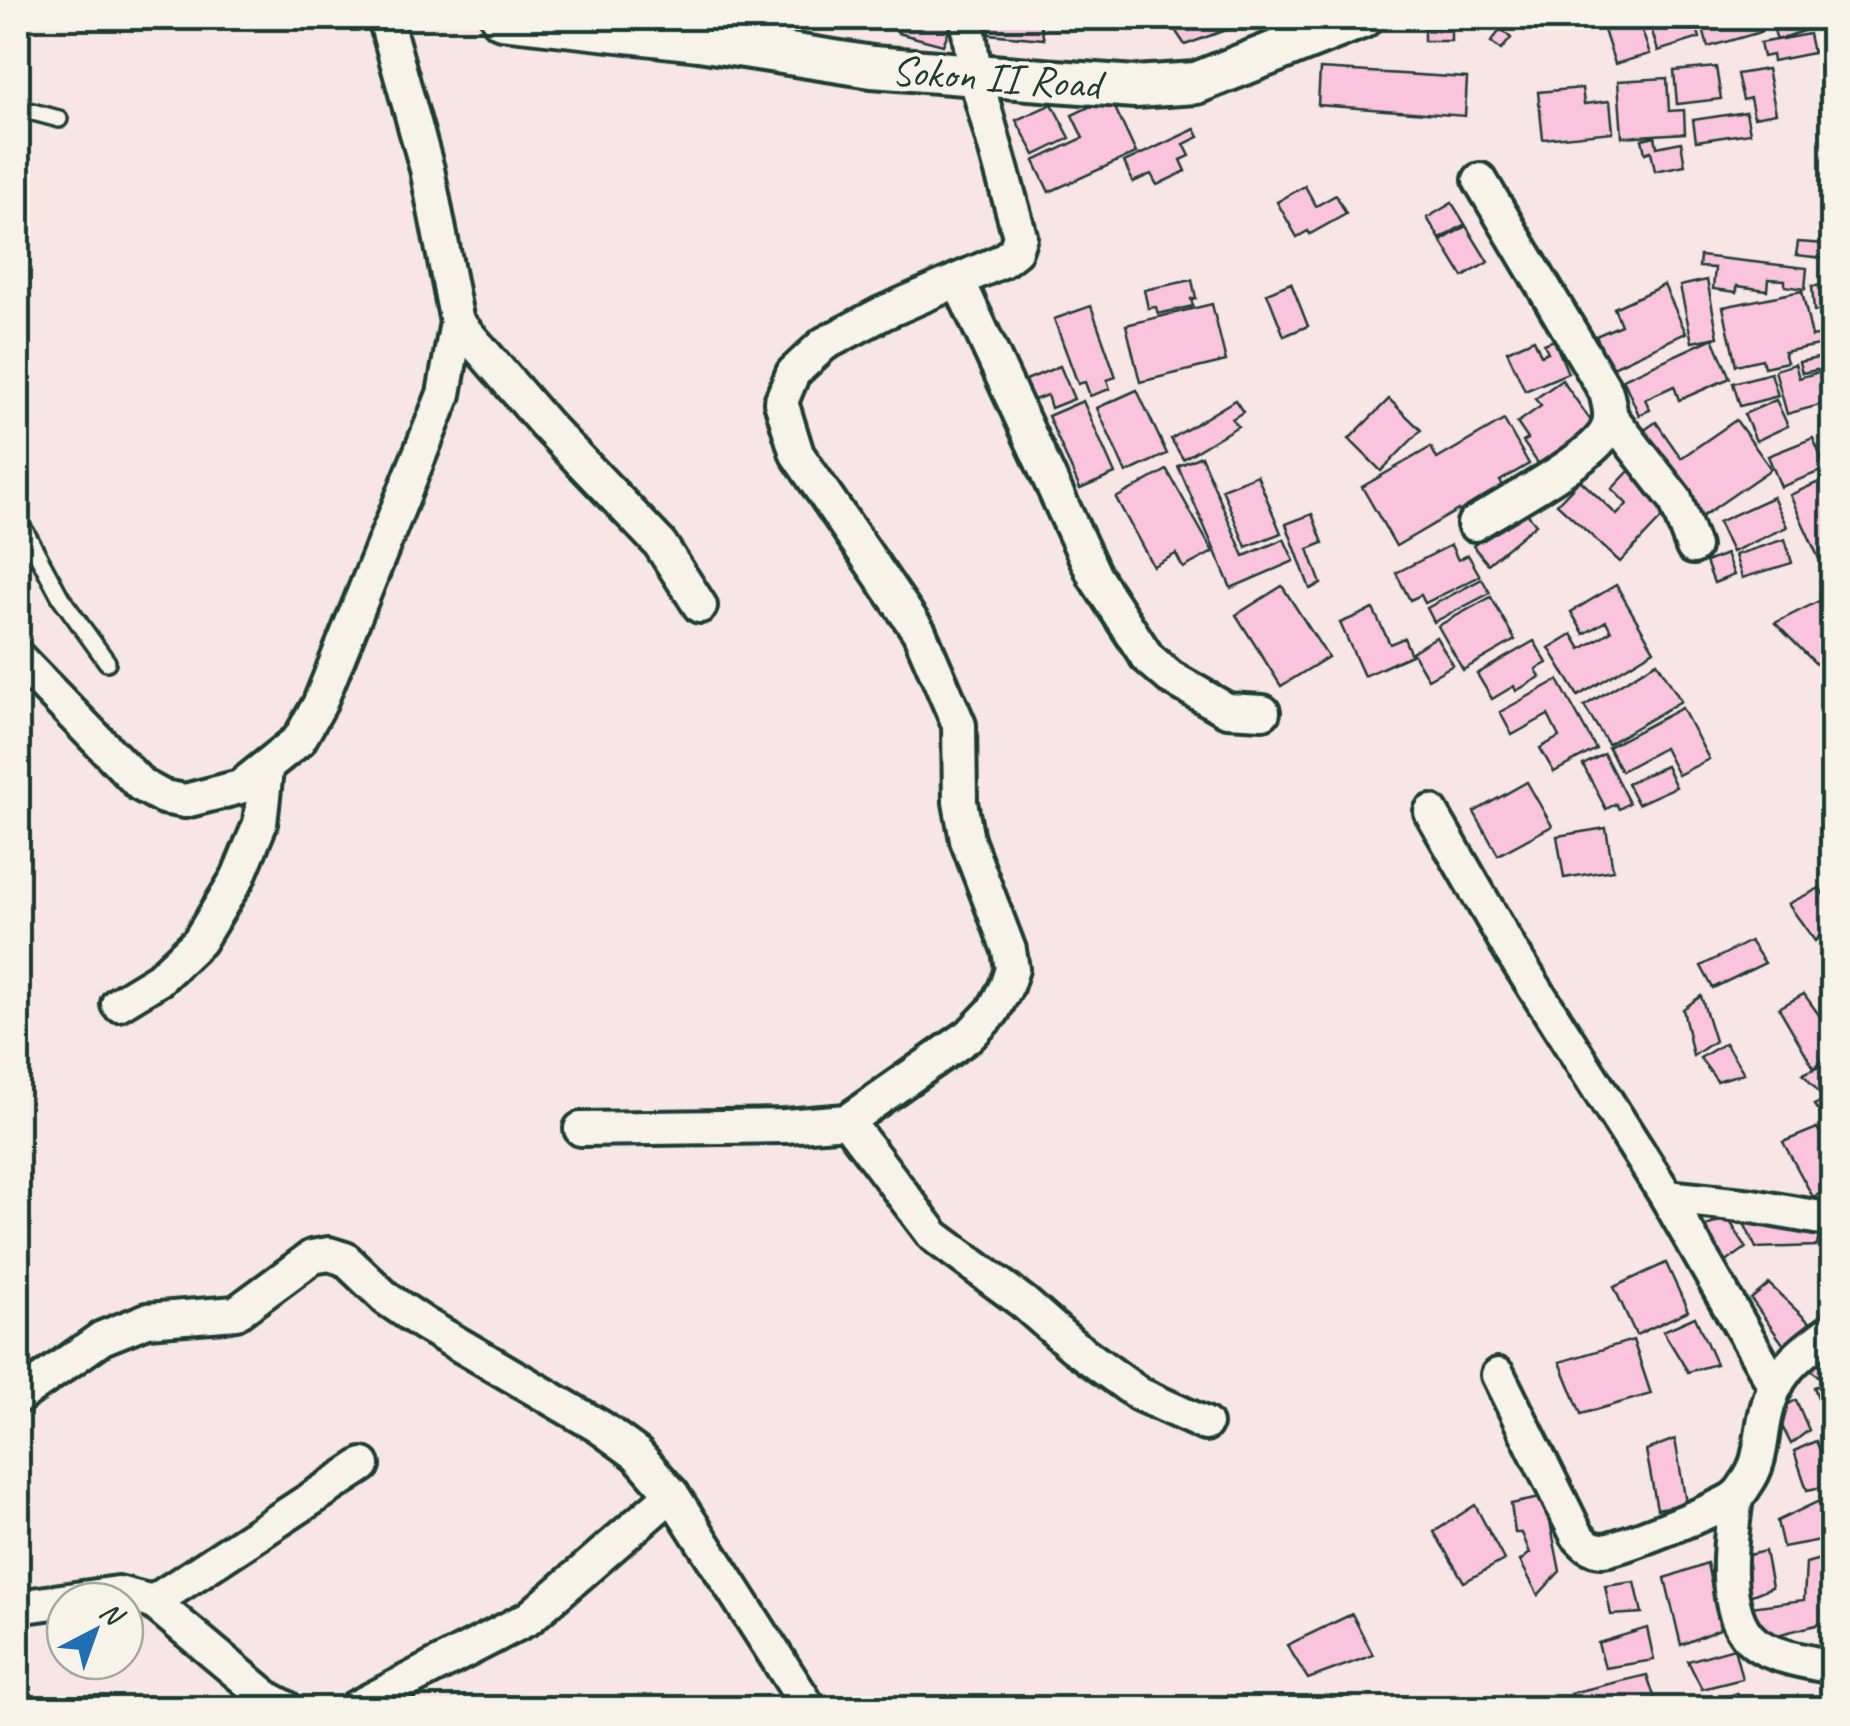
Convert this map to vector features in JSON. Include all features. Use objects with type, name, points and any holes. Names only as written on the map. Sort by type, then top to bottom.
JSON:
[{"type":"street","points":[[18,658],[141,785],[163,797],[185,801],[240,787],[299,740],[319,705],[444,394],[457,322],[427,169],[384,18]]},
{"type":"street","name":"Sokon II Road","points":[[502,18],[698,40],[872,67],[1135,87],[1196,82],[1361,18]]},
{"type":"street","points":[[581,1129],[784,1126],[847,1121],[970,1035],[992,1011],[1012,969],[967,840],[960,802],[959,725],[920,632],[797,454],[781,402],[793,373],[824,344],[883,312],[1002,261],[1015,251],[1020,236],[975,75],[967,18]]},
{"type":"street","points":[[1480,180],[1606,392],[1611,417],[1676,500],[1693,547]]},
{"type":"street","points":[[958,280],[1095,577],[1148,657],[1170,678],[1227,710],[1263,712]]},
{"type":"street","points":[[457,322],[546,425],[660,544],[700,606]]},
{"type":"street","points":[[1474,524],[1584,455],[1605,434],[1611,417]]},
{"type":"street","points":[[118,1004],[159,978],[199,940],[238,877],[260,824],[266,770]]},
{"type":"street","points":[[1431,812],[1510,949],[1667,1197],[1775,1386]]},
{"type":"street","points":[[847,1121],[934,1236],[1139,1394],[1205,1424]]},
{"type":"street","points":[[1667,1197],[1832,1220]]},
{"type":"street","points":[[18,1398],[102,1338],[147,1320],[236,1313],[312,1257],[328,1254],[345,1259],[388,1300],[600,1427],[637,1454],[672,1494],[809,1708]]},
{"type":"street","points":[[1498,1375],[1577,1534],[1588,1547],[1606,1551],[1700,1516],[1736,1498],[1750,1479],[1760,1454],[1765,1417],[1775,1386],[1792,1358],[1832,1330]]},
{"type":"street","points":[[154,1602],[363,1465]]},
{"type":"street","points":[[355,1708],[528,1618],[672,1494]]},
{"type":"street","points":[[1736,1498],[1728,1560],[1735,1605],[1747,1636],[1762,1648],[1832,1667]]},
{"type":"street","points":[[18,1607],[118,1593],[154,1602],[269,1699],[286,1708]]},
{"type":"lane","points":[[18,108],[60,119]]},
{"type":"lane","points":[[18,522],[61,598],[107,662]]},
{"type":"building","points":[[900,18],[954,18],[943,45],[898,33]]},
{"type":"building","points":[[987,18],[1038,18],[1044,39],[989,34]]},
{"type":"building","points":[[1167,18],[1258,18],[1185,45]]},
{"type":"building","points":[[1600,18],[1626,18],[1628,22],[1638,19],[1650,54],[1615,64]]},
{"type":"building","points":[[1648,18],[1694,18],[1700,38],[1658,51]]},
{"type":"building","points":[[1700,18],[1718,18],[1722,29],[1757,19],[1761,32],[1708,47]]},
{"type":"building","points":[[1727,18],[1753,18],[1729,25]]},
{"type":"building","points":[[1764,18],[1802,18],[1806,30],[1777,40],[1772,24],[1767,26]]},
{"type":"building","points":[[1451,27],[1451,41],[1424,41],[1424,28]]},
{"type":"building","points":[[1501,29],[1511,38],[1501,50],[1491,42]]},
{"type":"building","points":[[1809,34],[1813,53],[1773,61],[1772,55],[1763,57],[1760,43]]},
{"type":"building","points":[[1716,67],[1721,99],[1677,104],[1674,71]]},
{"type":"building","points":[[1320,69],[1467,78],[1465,116],[1318,105]]},
{"type":"building","points":[[1767,69],[1776,113],[1754,117],[1750,98],[1743,100],[1737,74]]},
{"type":"building","points":[[1667,78],[1669,111],[1684,110],[1685,133],[1622,137],[1618,81]]},
{"type":"building","points":[[1582,88],[1584,104],[1610,101],[1613,132],[1543,139],[1538,92]]},
{"type":"building","points":[[1110,97],[1136,153],[1049,192],[1034,161],[1083,138],[1072,115]]},
{"type":"building","points":[[1052,104],[1070,138],[1035,155],[1016,120]]},
{"type":"building","points":[[1746,112],[1750,133],[1696,141],[1693,120]]},
{"type":"building","points":[[1195,129],[1199,137],[1184,144],[1190,156],[1181,160],[1186,171],[1157,185],[1151,174],[1133,182],[1124,162]]},
{"type":"building","points":[[1655,136],[1657,147],[1681,142],[1685,165],[1655,171],[1651,151],[1645,153],[1642,139]]},
{"type":"building","points":[[1305,186],[1316,206],[1336,195],[1346,214],[1297,237],[1277,202]]},
{"type":"building","points":[[1452,203],[1465,224],[1440,239],[1427,218]]},
{"type":"building","points":[[1466,226],[1488,262],[1463,277],[1441,241]]},
{"type":"building","points":[[1798,242],[1825,244],[1823,258],[1796,255]]},
{"type":"building","points":[[1700,256],[1807,268],[1805,289],[1785,286],[1785,280],[1768,279],[1767,290],[1737,286],[1737,292],[1713,289],[1715,268],[1699,267]]},
{"type":"building","points":[[1192,280],[1196,298],[1191,299],[1193,306],[1158,314],[1156,307],[1148,308],[1144,290]]},
{"type":"building","points":[[1707,280],[1718,337],[1692,342],[1680,286]]},
{"type":"building","points":[[1291,283],[1308,326],[1284,336],[1267,293]]},
{"type":"building","points":[[1664,285],[1686,333],[1611,368],[1596,336],[1621,325],[1614,308]]},
{"type":"building","points":[[1832,285],[1832,311],[1814,311],[1812,286]]},
{"type":"building","points":[[1802,291],[1812,337],[1832,333],[1832,349],[1821,352],[1819,345],[1784,352],[1787,362],[1764,367],[1762,359],[1736,365],[1723,307]]},
{"type":"building","points":[[1212,304],[1226,361],[1140,382],[1126,325]]},
{"type":"building","points":[[1091,306],[1116,377],[1107,380],[1110,389],[1090,396],[1085,382],[1078,384],[1054,319]]},
{"type":"building","points":[[1713,338],[1730,378],[1679,400],[1674,386],[1645,399],[1650,410],[1639,415],[1623,379]]},
{"type":"building","points":[[1534,339],[1541,355],[1548,352],[1544,344],[1554,340],[1568,373],[1525,391],[1507,351]]},
{"type":"building","points":[[1832,355],[1832,390],[1826,368],[1802,373],[1799,362]]},
{"type":"building","points":[[1795,364],[1799,378],[1822,371],[1831,402],[1787,414],[1775,370]]},
{"type":"building","points":[[1060,366],[1074,399],[1051,408],[1047,395],[1029,402],[1021,382]]},
{"type":"building","points":[[1771,373],[1778,396],[1740,406],[1733,383]]},
{"type":"building","points":[[1562,380],[1596,428],[1540,466],[1523,442],[1528,439],[1517,423],[1541,406],[1535,399]]},
{"type":"building","points":[[1137,390],[1167,454],[1126,473],[1097,408]]},
{"type":"building","points":[[1389,399],[1421,430],[1381,471],[1349,439]]},
{"type":"building","points":[[1235,400],[1243,412],[1232,419],[1238,426],[1183,459],[1171,439]]},
{"type":"building","points":[[1776,400],[1788,426],[1756,441],[1744,414]]},
{"type":"building","points":[[1083,401],[1115,474],[1080,489],[1048,416]]},
{"type":"building","points":[[1504,420],[1529,464],[1500,481],[1506,491],[1462,517],[1458,510],[1396,546],[1362,487],[1431,447],[1437,459]]},
{"type":"building","points":[[1736,420],[1771,469],[1700,518],[1640,433],[1656,422],[1681,458]]},
{"type":"building","points":[[1813,438],[1826,469],[1781,487],[1768,456]]},
{"type":"building","points":[[1201,456],[1244,556],[1284,539],[1294,561],[1231,588],[1178,466]]},
{"type":"building","points":[[1633,467],[1674,505],[1620,562],[1557,504],[1580,480],[1617,515],[1627,504],[1612,489]]},
{"type":"building","points":[[1167,470],[1213,552],[1183,568],[1176,554],[1153,566],[1116,498]]},
{"type":"building","points":[[1257,475],[1281,533],[1246,547],[1222,489]]},
{"type":"building","points":[[1832,476],[1832,553],[1819,559],[1790,495]]},
{"type":"building","points":[[1773,497],[1787,527],[1732,552],[1718,522]]},
{"type":"building","points":[[1521,506],[1536,524],[1488,564],[1473,546]]},
{"type":"building","points":[[1312,514],[1323,543],[1308,549],[1321,584],[1310,589],[1286,524]]},
{"type":"building","points":[[1785,539],[1792,563],[1742,578],[1735,555]]},
{"type":"building","points":[[1451,545],[1458,560],[1468,555],[1480,576],[1425,603],[1421,595],[1410,600],[1396,573]]},
{"type":"building","points":[[1726,554],[1734,575],[1714,583],[1706,562]]},
{"type":"building","points":[[1482,579],[1490,593],[1434,622],[1427,608]]},
{"type":"building","points":[[1616,585],[1654,650],[1578,696],[1549,648],[1572,634],[1581,649],[1611,631],[1606,621],[1584,634],[1571,612]]},
{"type":"building","points":[[1282,586],[1328,657],[1281,686],[1236,615]]},
{"type":"building","points":[[1491,597],[1515,640],[1463,670],[1438,626]]},
{"type":"building","points":[[1823,599],[1832,612],[1832,653],[1818,666],[1775,623]]},
{"type":"building","points":[[1373,609],[1390,644],[1404,638],[1411,655],[1364,676],[1340,623]]},
{"type":"building","points":[[1436,637],[1453,665],[1428,679],[1412,652]]},
{"type":"building","points":[[1534,641],[1547,663],[1536,669],[1540,677],[1492,699],[1477,674]]},
{"type":"building","points":[[1657,662],[1681,701],[1608,744],[1584,706]]},
{"type":"building","points":[[1558,680],[1596,749],[1554,772],[1540,748],[1559,737],[1548,715],[1512,735],[1500,712]]},
{"type":"building","points":[[1832,687],[1832,720],[1819,695]]},
{"type":"building","points":[[1682,708],[1709,759],[1678,775],[1664,748],[1621,771],[1608,747]]},
{"type":"building","points":[[1604,754],[1629,803],[1619,809],[1616,804],[1606,809],[1583,765]]},
{"type":"building","points":[[1666,766],[1676,787],[1638,804],[1627,783]]},
{"type":"building","points":[[1527,782],[1552,826],[1498,855],[1474,812]]},
{"type":"building","points":[[1606,828],[1613,870],[1564,878],[1557,836]]},
{"type":"building","points":[[1820,888],[1832,910],[1832,924],[1815,941],[1788,904]]},
{"type":"building","points":[[1750,941],[1765,963],[1713,988],[1701,966]]},
{"type":"building","points":[[1804,994],[1832,1033],[1832,1052],[1814,1068],[1779,1008]]},
{"type":"building","points":[[1701,996],[1715,1041],[1693,1056],[1683,1009]]},
{"type":"building","points":[[1725,1043],[1744,1073],[1717,1081],[1700,1058]]},
{"type":"building","points":[[1832,1061],[1832,1090],[1822,1096],[1803,1074]]},
{"type":"building","points":[[1832,1096],[1832,1132],[1814,1105]]},
{"type":"building","points":[[1817,1128],[1832,1153],[1832,1188],[1813,1197],[1783,1142]]},
{"type":"building","points":[[1728,1218],[1746,1248],[1713,1271],[1690,1232]]},
{"type":"building","points":[[1742,1219],[1821,1222],[1817,1246],[1756,1248]]},
{"type":"building","points":[[1666,1263],[1688,1311],[1636,1335],[1614,1287]]},
{"type":"building","points":[[1769,1284],[1812,1325],[1788,1351],[1751,1299]]},
{"type":"building","points":[[1695,1317],[1716,1364],[1688,1372],[1663,1331]]},
{"type":"building","points":[[1633,1340],[1651,1394],[1581,1414],[1560,1362]]},
{"type":"building","points":[[1832,1342],[1832,1371],[1822,1379],[1804,1365]]},
{"type":"building","points":[[1832,1381],[1832,1436],[1814,1387]]},
{"type":"building","points":[[1796,1400],[1809,1430],[1791,1444],[1775,1412]]},
{"type":"building","points":[[1675,1439],[1686,1503],[1657,1509],[1646,1450]]},
{"type":"building","points":[[1816,1441],[1832,1485],[1807,1490],[1794,1451]]},
{"type":"building","points":[[1545,1497],[1560,1571],[1538,1595],[1520,1561],[1530,1553],[1522,1533],[1515,1533],[1511,1504]]},
{"type":"building","points":[[1819,1501],[1826,1539],[1783,1547],[1777,1521]]},
{"type":"building","points":[[1475,1505],[1504,1560],[1464,1582],[1434,1532]]},
{"type":"building","points":[[1765,1551],[1772,1587],[1742,1599],[1732,1559]]},
{"type":"building","points":[[1831,1556],[1832,1621],[1765,1638],[1750,1607],[1804,1600],[1806,1563]]},
{"type":"building","points":[[1707,1563],[1720,1629],[1681,1645],[1665,1578]]},
{"type":"building","points":[[1635,1582],[1642,1613],[1611,1615],[1605,1586]]},
{"type":"building","points":[[1352,1614],[1373,1655],[1308,1679],[1287,1645]]},
{"type":"building","points":[[1647,1628],[1654,1660],[1605,1668],[1598,1643]]},
{"type":"building","points":[[1734,1648],[1742,1679],[1702,1689],[1688,1661]]},
{"type":"building","points":[[1647,1675],[1658,1708],[1575,1708],[1571,1693]]},
{"type":"building","points":[[1737,1693],[1743,1708],[1712,1708],[1710,1703]]}]
